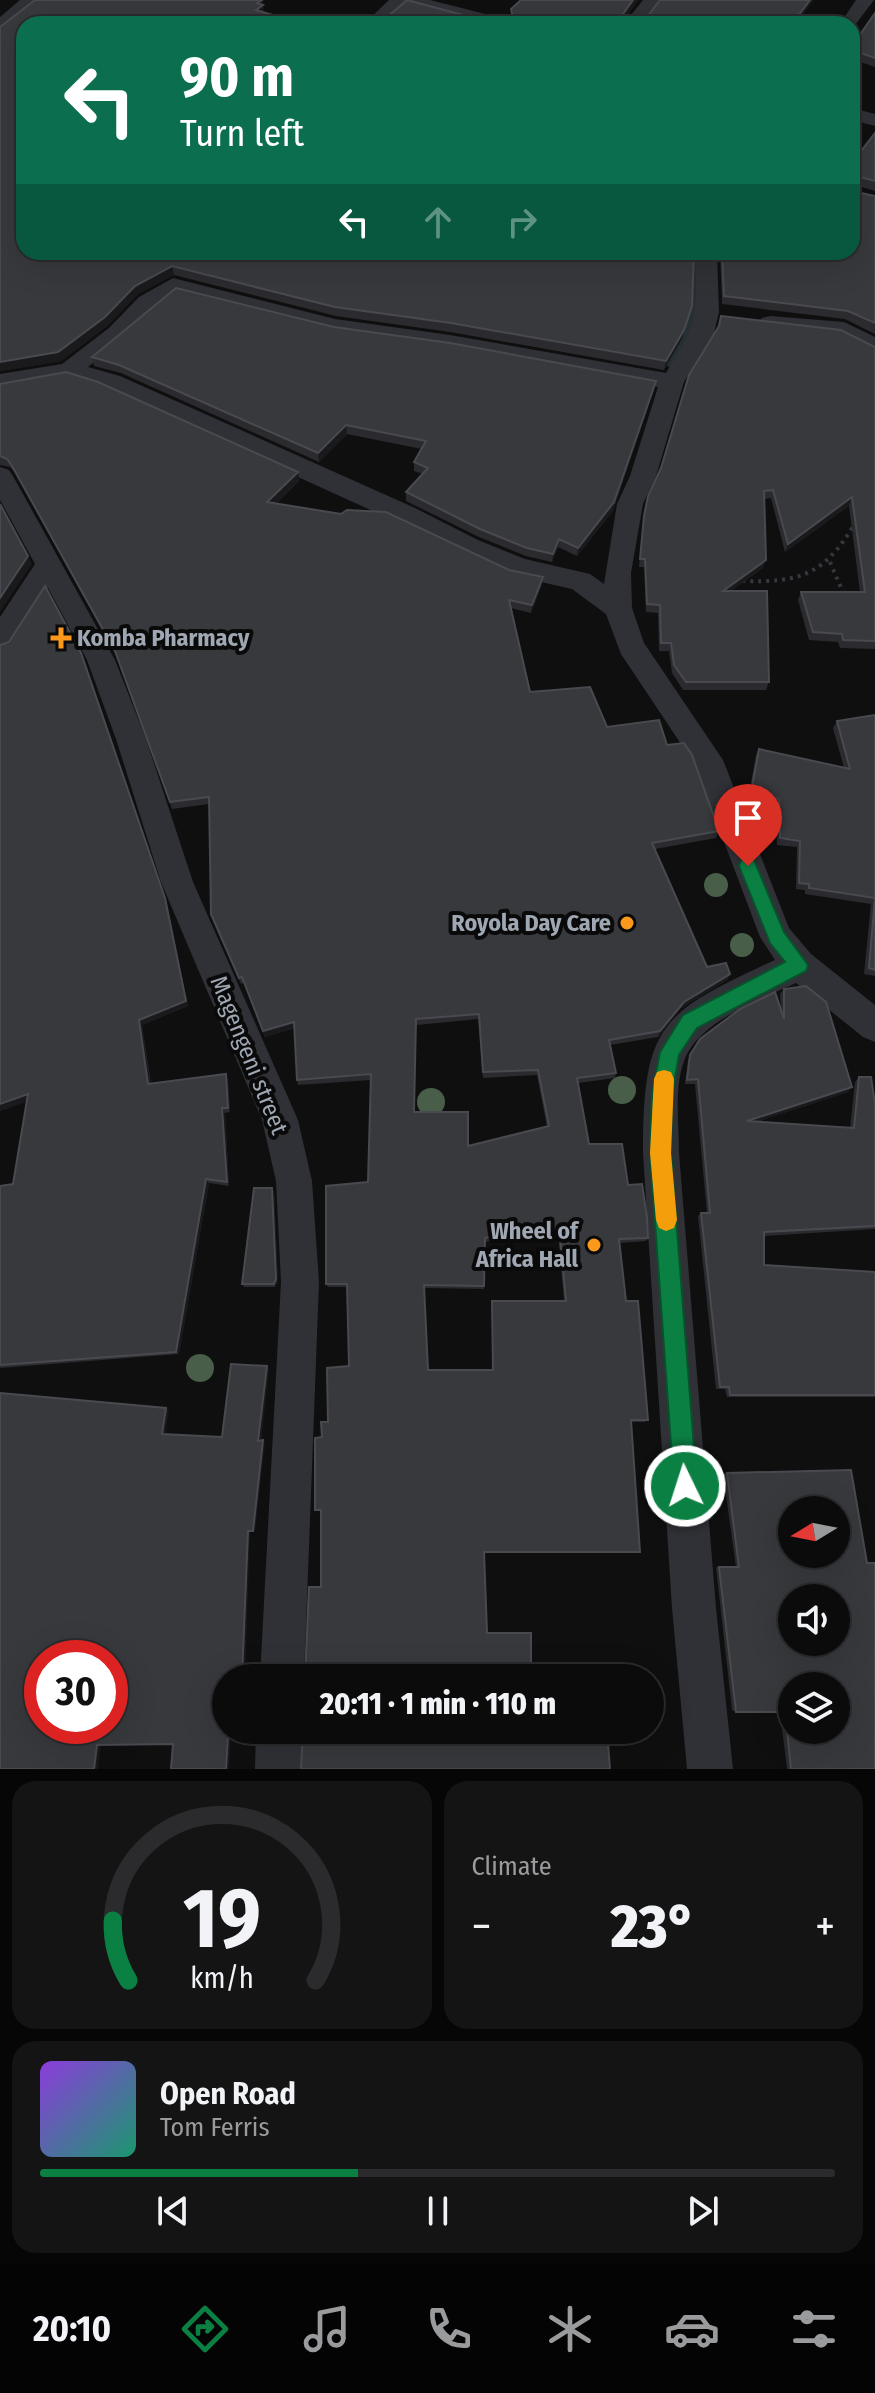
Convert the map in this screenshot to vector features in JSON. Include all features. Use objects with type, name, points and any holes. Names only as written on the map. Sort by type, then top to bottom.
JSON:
[{"type":"street","points":[[0,26],[31,0]]},
{"type":"street","points":[[382,16],[400,0]]},
{"type":"street","points":[[409,0],[471,16]]},
{"type":"street","points":[[640,16],[653,0]]},
{"type":"street","points":[[856,13],[875,20]]},
{"type":"street","points":[[709,260],[729,316]]},
{"type":"street","points":[[69,370],[117,333],[147,302],[173,285],[335,326],[450,342],[672,382]]},
{"type":"street","points":[[875,347],[844,329],[729,316],[702,333],[672,382],[643,476],[630,504],[617,573],[618,608],[631,646],[708,760],[766,917],[785,951],[875,1026]]},
{"type":"street","points":[[0,382],[69,370],[111,382],[520,568],[580,581],[618,608]]},
{"type":"street","name":"Magengeni street","points":[[0,476],[101,660],[131,739],[177,882],[280,1120],[294,1181],[300,1282],[283,1664]]},
{"type":"street","points":[[0,640],[49,564]]},
{"type":"street","points":[[710,1769],[694,1608],[661,1153],[662,1095],[669,1052],[690,1022],[799,965]]},
{"type":"street","points":[[278,1769],[279,1744]]},
{"type":"path","points":[[730,580],[782,582],[815,574],[830,562],[842,546],[858,516]]},
{"type":"path","points":[[830,562],[842,595],[856,602]]},
{"type":"building","points":[[35,0],[262,0],[257,3],[263,5],[256,10],[276,16],[16,16],[16,260],[694,260],[692,306],[684,330],[666,361],[451,323],[335,307],[172,266],[135,286],[105,317],[58,352],[0,362],[0,27]]},
{"type":"building","points":[[407,0],[467,16],[388,16]]},
{"type":"building","points":[[521,0],[633,0],[623,14],[513,16],[511,9]]},
{"type":"building","points":[[660,0],[810,0],[798,16],[648,16]]},
{"type":"building","points":[[875,13],[875,58],[860,53],[860,35]]},
{"type":"building","points":[[875,133],[875,181],[860,177],[860,151]]},
{"type":"building","points":[[860,193],[875,196],[875,323],[848,311],[724,296],[722,260],[860,260]]},
{"type":"building","points":[[176,288],[334,327],[450,343],[656,381],[614,502],[578,548],[559,539],[553,554],[527,548],[480,529],[406,492],[428,468],[414,462],[426,441],[346,425],[318,453],[119,365],[92,357]]},
{"type":"building","points":[[721,316],[841,330],[875,347],[875,641],[843,640],[842,634],[813,632],[801,592],[865,592],[852,497],[788,544],[773,490],[764,491],[766,560],[723,591],[767,591],[769,682],[686,682],[674,665],[671,643],[661,643],[660,605],[647,604],[645,559],[640,559],[648,496],[661,468],[689,375],[719,326]]},
{"type":"building","points":[[66,372],[98,382],[298,472],[267,502],[341,514],[347,510],[386,512],[509,570],[543,577],[532,605],[509,600],[530,692],[590,687],[607,727],[659,720],[667,745],[684,743],[692,755],[719,831],[652,843],[707,967],[726,963],[730,974],[684,1002],[660,1031],[609,1040],[616,1073],[577,1078],[589,1144],[622,1144],[628,1185],[642,1184],[647,1217],[648,1238],[619,1239],[626,1301],[638,1301],[648,1420],[631,1420],[640,1552],[484,1552],[487,1633],[531,1633],[531,1664],[306,1664],[309,1587],[321,1587],[321,1510],[315,1510],[315,1438],[322,1437],[321,1422],[328,1422],[327,1368],[349,1366],[347,1284],[326,1284],[326,1186],[368,1182],[371,1074],[297,1080],[294,1022],[263,1031],[242,977],[239,978],[211,914],[209,797],[170,802],[115,651],[12,466],[0,456],[0,384]],"holes":[[[479,1014],[483,1072],[538,1070],[549,1126],[468,1146],[468,1112],[414,1112],[416,1019]],[[559,1228],[566,1301],[492,1301],[493,1370],[428,1370],[424,1285],[484,1286],[485,1238],[491,1237],[490,1232]]]},
{"type":"building","points":[[0,504],[28,556],[0,598]]},
{"type":"building","points":[[45,586],[81,653],[165,898],[186,1001],[139,1020],[148,1084],[226,1074],[228,1108],[222,1108],[227,1182],[206,1179],[176,1352],[0,1365],[0,1186],[13,1184],[28,1094],[0,1104],[0,645],[9,642]]},
{"type":"building","points":[[875,715],[875,898],[809,888],[809,884],[799,883],[800,841],[780,838],[779,799],[751,792],[759,749],[850,769],[837,721]]},
{"type":"building","points":[[875,898],[875,970],[869,968]]},
{"type":"building","points":[[806,986],[826,1002],[852,1087],[747,1121],[854,1128],[859,1077],[871,1077],[875,1104],[875,1226],[764,1232],[764,1265],[875,1272],[875,1395],[730,1395],[729,1387],[720,1387],[701,1213],[710,1213],[698,1079],[687,1080],[690,1055],[700,1039],[740,1009],[775,992],[784,1019],[784,989]]},
{"type":"building","points":[[254,1188],[272,1188],[274,1284],[242,1284]]},
{"type":"building","points":[[231,1364],[267,1366],[258,1441],[263,1440],[253,1531],[248,1531],[243,1664],[212,1664],[212,1744],[228,1744],[226,1769],[171,1769],[173,1744],[97,1745],[94,1769],[0,1769],[0,1393],[166,1408],[162,1434],[222,1437]]},
{"type":"building","points":[[851,1470],[867,1563],[875,1563],[875,1769],[791,1769],[788,1744],[850,1744],[850,1672],[778,1672],[778,1712],[736,1712],[719,1567],[739,1567],[727,1473]]},
{"type":"building","points":[[302,1744],[608,1744],[610,1769],[301,1769]]},
{"type":"waterway","points":[[692,302],[697,260]]},
{"type":"waterway","points":[[671,363],[688,330],[692,300]]},
{"type":"slow traffic","points":[[664,1079],[661,1153],[666,1220]]},
{"type":"place","name":"Komba Pharmacy","points":[[61,638]]},
{"type":"place","name":"Royola Day Care","points":[[627,923]]},
{"type":"place","name":"Wheel of Africa Hall","points":[[594,1245]]},
{"type":"route","points":[[685,1486],[661,1153],[662,1095],[669,1052],[690,1022],[799,965],[776,937],[748,866]]}]
